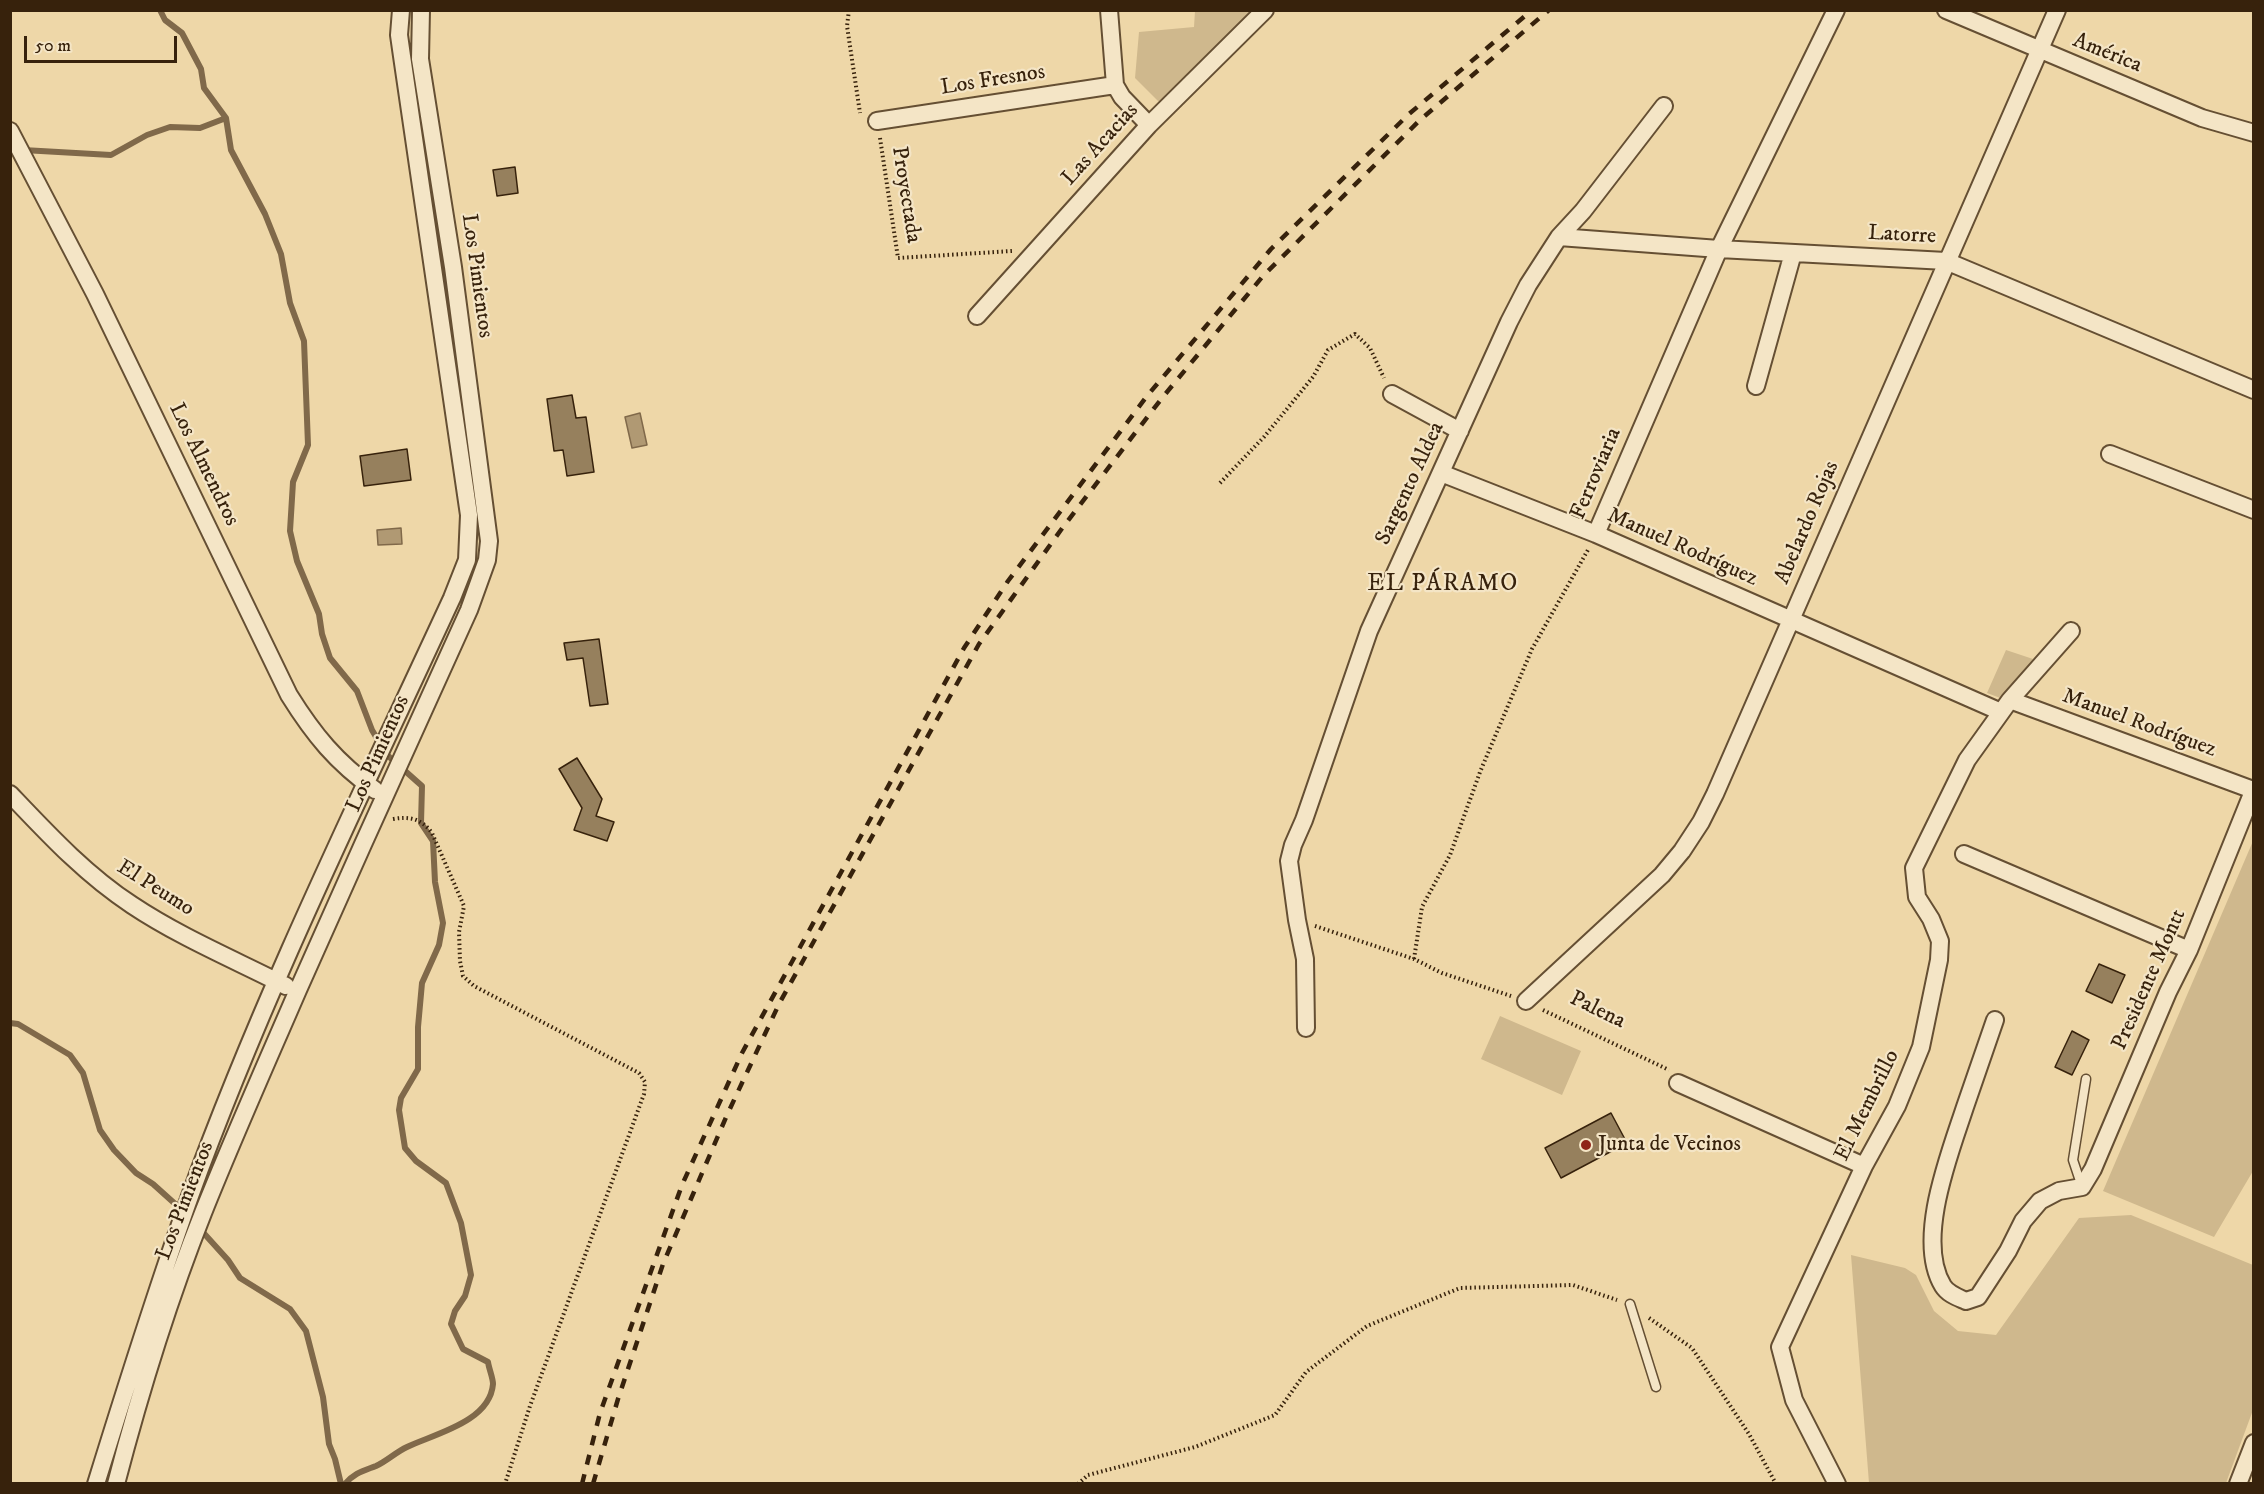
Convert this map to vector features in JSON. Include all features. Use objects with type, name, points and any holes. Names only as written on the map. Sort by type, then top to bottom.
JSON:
[{"type":"street","name":"Los Pimientos","points":[[96,1484],[141,1340],[190,1196],[277,981],[452,598],[467,560],[469,515],[399,35],[400,10]]},
{"type":"street","name":"Los Pimientos","points":[[116,1484],[131,1428],[202,1215],[297,992],[480,585],[487,560],[489,541],[454,278],[420,58],[421,10]]},
{"type":"street","points":[[1108,10],[1115,85],[1122,97],[1149,124]]},
{"type":"street","name":"Ferroviaria","points":[[1596,534],[1719,249],[1836,10]]},
{"type":"street","name":"América","points":[[1946,10],[2202,117],[2253,133]]},
{"type":"street","name":"Abelardo Rojas","points":[[1526,1001],[1656,881],[1682,851],[1701,822],[2056,10]]},
{"type":"street","name":"Las Acacias","points":[[977,316],[1149,124],[1262,12]]},
{"type":"street","name":"Los Fresnos","points":[[878,121],[1115,85]]},
{"type":"street","name":"Sargento Aldea","points":[[1306,1028],[1305,959],[1289,861],[1369,631],[1528,285],[1559,237],[1583,211],[1664,106]]},
{"type":"street","name":"Los Almendros","points":[[10,131],[95,294],[289,695],[309,727],[329,751],[384,796]]},
{"type":"street","name":"Latorre","points":[[1559,237],[1719,249],[1946,261],[2253,390]]},
{"type":"street","points":[[1756,386],[1793,253]]},
{"type":"street","points":[[1392,394],[1460,431]]},
{"type":"street","points":[[2110,454],[2253,510]]},
{"type":"street","name":"Manuel Rodríguez","points":[[1441,473],[1596,534],[1791,620],[2006,706],[2253,789]]},
{"type":"street","name":"El Membrillo","points":[[1837,1484],[1794,1400],[1780,1347],[1864,1166],[1897,1106],[1921,1047],[1939,960],[1940,941],[1931,919],[1917,897],[1914,868],[1967,760],[2006,706],[2071,631]]},
{"type":"street","name":"Presidente Montt","points":[[2082,1187],[2092,1169],[2168,992],[2189,950],[2253,789]]},
{"type":"street","name":"El Peumo","points":[[10,794],[100,882],[133,906],[297,992]]},
{"type":"street","points":[[1964,854],[2189,950]]},
{"type":"street","points":[[1995,1020],[1942,1174],[1936,1203],[1932,1251],[1943,1286],[1953,1295],[1966,1301],[1978,1297],[2008,1251],[2023,1221],[2040,1201],[2059,1191],[2082,1187]]},
{"type":"street","points":[[1678,1083],[1864,1166]]},
{"type":"street","points":[[2238,1484],[2253,1443]]},
{"type":"lane","points":[[2082,1187],[2073,1160],[2086,1079]]},
{"type":"lane","points":[[1630,1304],[1656,1387]]},
{"type":"path","name":"Proyectada","points":[[849,10],[848,26],[861,115],[878,121],[898,258],[1037,249]]},
{"type":"path","points":[[1220,483],[1264,437],[1313,377],[1328,350],[1355,334],[1370,348],[1392,394]]},
{"type":"path","name":"Ferroviaria","points":[[1414,959],[1422,907],[1450,855],[1480,772],[1532,649],[1596,534]]},
{"type":"path","points":[[373,822],[405,817],[425,824],[432,833],[464,906],[459,932],[463,976],[474,986],[639,1073],[645,1082],[644,1094],[530,1406],[505,1484]]},
{"type":"path","name":"Palena","points":[[1297,920],[1414,959],[1442,973],[1526,1001],[1673,1072],[1678,1083]]},
{"type":"path","points":[[1078,1484],[1088,1475],[1195,1447],[1275,1415],[1306,1372],[1367,1326],[1460,1288],[1572,1285],[1630,1304],[1692,1348],[1749,1434],[1776,1484]]},
{"type":"shaded area","points":[[1195,11],[1251,11],[1251,15],[1159,102],[1135,78],[1139,32],[1194,27]]},
{"type":"shaded area","points":[[640,413],[647,445],[632,448],[625,417]]},
{"type":"shaded area","points":[[401,528],[402,544],[378,545],[377,530]]},
{"type":"shaded area","points":[[2006,650],[2033,659],[2003,699],[1987,693]]},
{"type":"shaded area","points":[[2253,841],[2253,1171],[2214,1237],[2103,1191]]},
{"type":"shaded area","points":[[1500,1016],[1581,1051],[1562,1095],[1481,1059]]},
{"type":"shaded area","points":[[2131,1215],[2253,1265],[2253,1410],[2226,1483],[1869,1483],[1851,1255],[1905,1268],[1916,1275],[1934,1311],[1958,1331],[1996,1335],[2079,1218]]},
{"type":"building","points":[[515,167],[518,193],[497,196],[493,170]]},
{"type":"building","points":[[572,395],[576,418],[586,417],[594,472],[567,476],[563,450],[554,451],[547,399]]},
{"type":"building","points":[[407,449],[411,480],[364,486],[360,456]]},
{"type":"building","points":[[599,639],[608,704],[590,706],[583,658],[567,660],[564,643]]},
{"type":"building","points":[[577,758],[602,799],[596,816],[614,822],[607,841],[574,830],[582,808],[559,769]]},
{"type":"building","points":[[2099,964],[2125,975],[2112,1003],[2086,991]]},
{"type":"building","points":[[2072,1031],[2089,1040],[2072,1075],[2055,1067]]},
{"type":"building","name":"Junta de Vecinos","points":[[1611,1113],[1627,1143],[1561,1178],[1545,1148]]},
{"type":"waterway","points":[[160,10],[165,20],[182,33],[201,69],[204,88],[226,118],[231,150],[265,214],[281,254],[290,303],[304,341],[308,445],[293,482],[290,531],[297,561],[319,614],[322,634],[330,658],[357,691],[372,730],[386,754],[422,786],[421,823],[433,841],[435,882],[443,923],[439,945],[422,983],[418,1027],[418,1069],[401,1098],[399,1110],[405,1148],[416,1161],[446,1183],[461,1223],[471,1275],[465,1296],[455,1311],[451,1324],[463,1349],[488,1362],[493,1384],[490,1397],[472,1417],[403,1449],[380,1464],[355,1475],[345,1484]]},
{"type":"waterway","points":[[23,150],[111,155],[147,135],[170,127],[200,128],[226,118]]},
{"type":"waterway","points":[[10,1023],[18,1024],[70,1055],[83,1073],[100,1130],[114,1150],[136,1173],[153,1184],[183,1211]]},
{"type":"waterway","points":[[200,1229],[228,1260],[240,1278],[290,1309],[306,1331],[323,1397],[329,1444],[341,1484]]},
{"type":"railway","points":[[582,1484],[600,1413],[682,1185],[742,1053],[964,648],[1008,581],[1147,396],[1271,249],[1409,114],[1532,10]]},
{"type":"railway","points":[[593,1484],[618,1399],[663,1264],[727,1115],[779,1004],[979,644],[1063,527],[1162,398],[1263,276],[1420,120],[1549,10]]},
{"type":"place","name":"Junta de Vecinos","points":[[1586,1145]]},
{"type":"district","name":"EL PÁRAMO","points":[[1443,585]]}]
